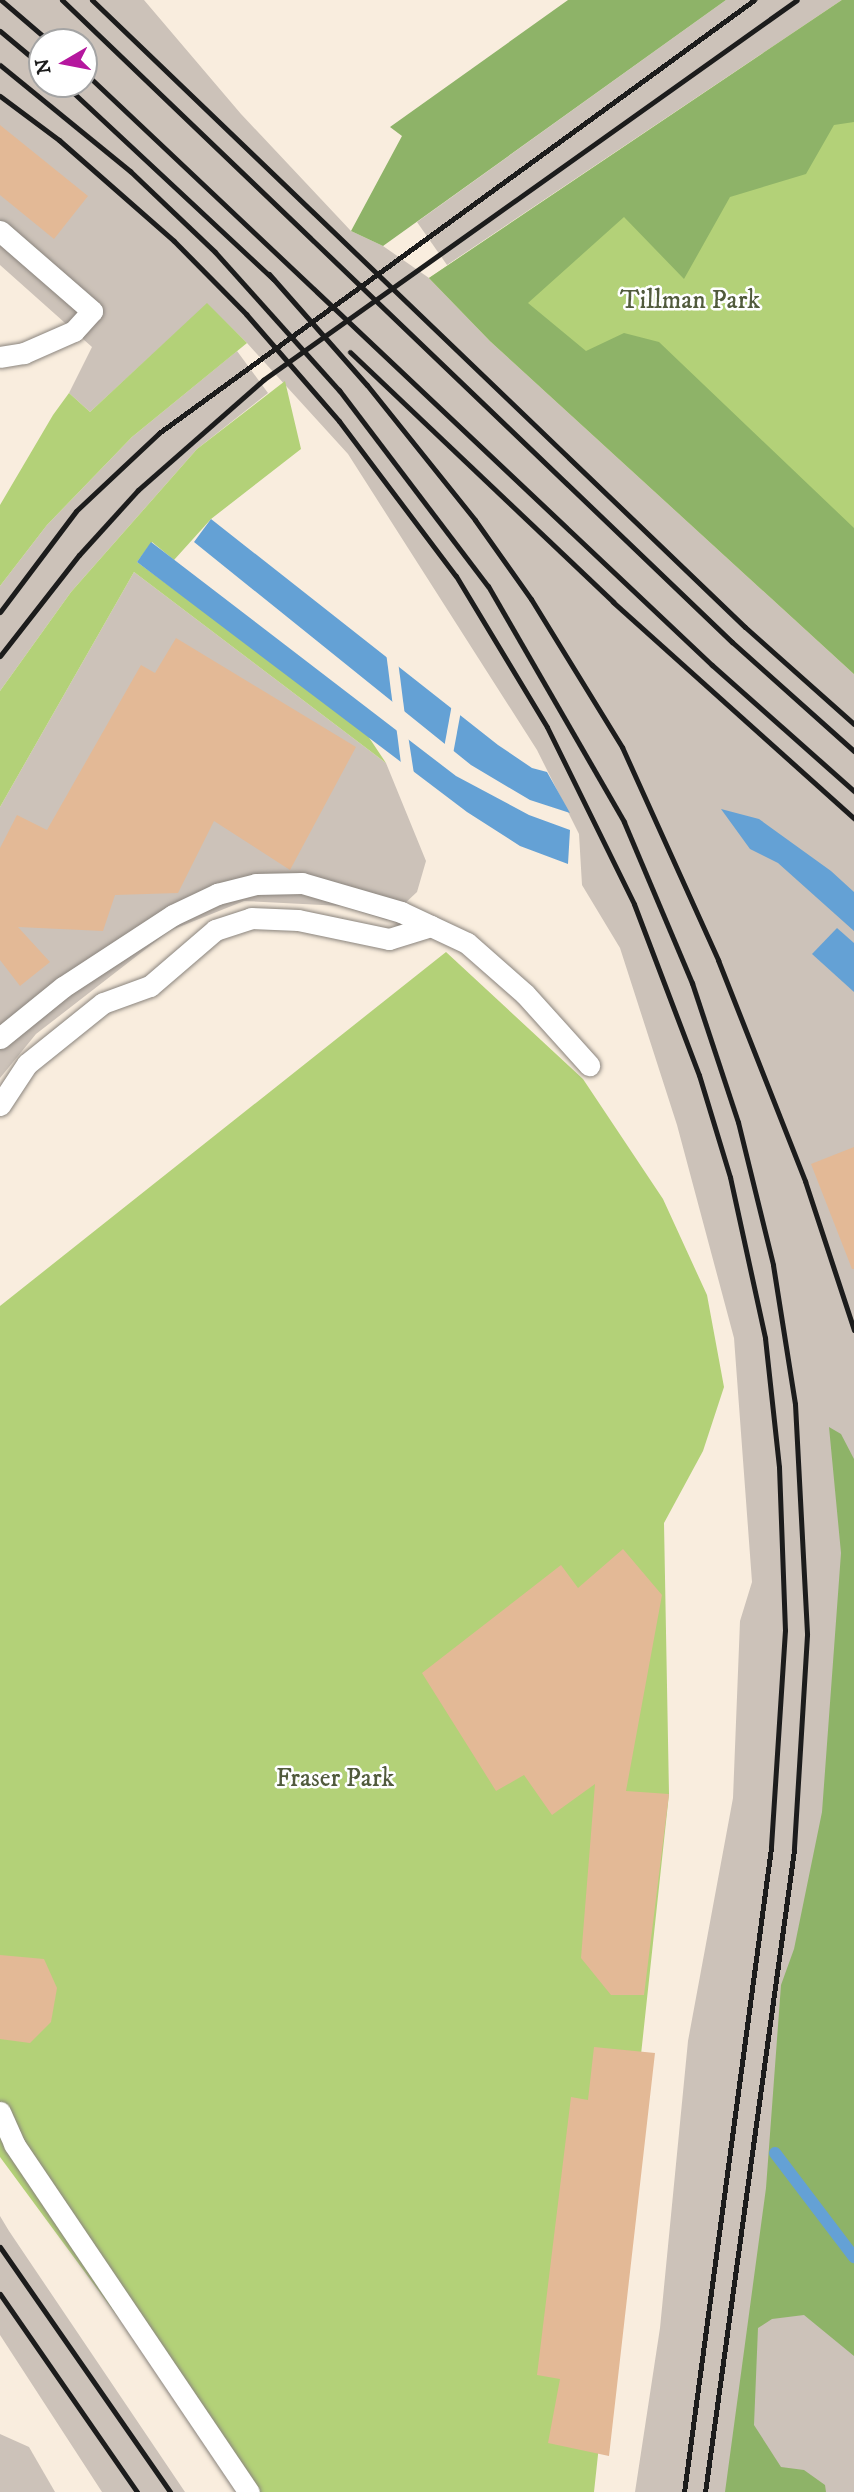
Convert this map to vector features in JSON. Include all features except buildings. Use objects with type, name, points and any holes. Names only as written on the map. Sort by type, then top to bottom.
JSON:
[{"type":"lane","points":[[0,231],[92,311],[74,331],[24,353],[0,357]]},
{"type":"lane","points":[[0,1038],[118,948],[217,894],[256,884],[302,883],[354,895],[467,943],[525,994],[589,1065]]},
{"type":"lane","points":[[0,1105],[27,1064],[103,1003],[150,986],[215,930],[251,918],[298,920],[389,939],[431,926]]},
{"type":"lane","points":[[0,2112],[14,2144],[249,2492]]},
{"type":"shaded area","points":[[0,0],[144,0],[241,114],[351,231],[383,246],[429,278],[490,341],[854,674],[854,2492],[635,2492],[660,2328],[688,2041],[733,1798],[740,1621],[752,1582],[734,1338],[677,1125],[620,948],[582,885],[579,834],[537,750],[348,454],[247,343],[207,304],[90,412],[69,393],[92,347],[0,265]]},
{"type":"shaded area","points":[[726,0],[842,0],[447,265],[417,222]]},
{"type":"shaded area","points":[[237,351],[268,393],[197,449],[71,592],[0,691],[0,586],[47,525],[132,437]]},
{"type":"shaded area","points":[[134,572],[386,763],[426,861],[417,892],[387,920],[342,906],[244,901],[169,931],[36,1034],[0,1078],[0,807]]},
{"type":"shaded area","points":[[0,2216],[185,2492],[102,2492],[0,2335]]},
{"type":"shaded area","points":[[0,2434],[29,2447],[55,2492],[0,2492]]},
{"type":"green space","points":[[568,0],[726,0],[383,246],[351,231],[402,136],[390,127]]},
{"type":"green space","name":"Tillman Park","points":[[842,0],[854,0],[854,674],[490,341],[429,278]]},
{"type":"green space","name":"Tillman Park","points":[[842,0],[854,0],[854,122],[834,125],[806,174],[730,197],[684,279],[624,217],[528,303],[586,351],[624,333],[659,342],[854,528],[854,674],[490,341],[429,278]]},
{"type":"green space","points":[[207,303],[247,343],[132,437],[47,525],[0,586],[0,505],[69,393],[90,412]]},
{"type":"green space","points":[[285,381],[301,449],[211,519],[174,560],[152,542],[137,562],[364,730],[386,763],[134,572],[0,807],[0,691],[71,592],[197,449]]},
{"type":"green space","name":"Fraser Park","points":[[446,952],[583,1079],[663,1199],[707,1295],[724,1387],[703,1451],[664,1523],[669,1794],[594,2492],[247,2492],[0,2157],[0,1306]]},
{"type":"green space","points":[[829,1427],[841,1434],[854,1459],[854,2356],[804,2315],[772,2319],[758,2328],[754,2425],[781,2467],[804,2470],[825,2485],[826,2492],[725,2492],[766,2188],[781,1985],[794,1949],[822,1812],[841,1553]]},
{"type":"water","points":[[211,519],[498,745],[532,768],[547,772],[570,813],[530,800],[471,765],[194,542]]},
{"type":"water","points":[[151,542],[456,776],[529,815],[570,830],[568,864],[520,846],[467,812],[137,562]]},
{"type":"water","points":[[721,809],[759,819],[831,871],[854,892],[854,931],[778,863],[750,849]]},
{"type":"water","points":[[837,928],[854,943],[854,992],[812,954]]},
{"type":"pier","points":[[386,652],[398,661],[405,716],[393,707]]},
{"type":"pier","points":[[452,704],[461,711],[453,754],[444,748]]},
{"type":"pier","points":[[396,725],[408,735],[414,774],[401,764]]},
{"type":"waterway","points":[[775,2153],[854,2257]]},
{"type":"railway","points":[[1,0],[34,28]]},
{"type":"railway","points":[[62,0],[732,642],[854,751]]},
{"type":"railway","points":[[92,0],[745,627],[854,724]]},
{"type":"railway","points":[[0,612],[76,511],[159,433],[754,0]]},
{"type":"railway","points":[[0,656],[79,555],[138,490],[263,380],[797,0]]},
{"type":"railway","points":[[0,31],[28,54]]},
{"type":"railway","points":[[0,65],[130,171],[215,252],[339,390],[488,586],[624,822],[692,983],[738,1122],[773,1265],[795,1404],[807,1635],[794,1850],[705,2492]]},
{"type":"railway","points":[[98,85],[712,665],[854,791]]},
{"type":"railway","points":[[0,96],[59,140],[174,241],[246,314],[339,421],[456,576],[547,727],[634,904],[699,1075],[730,1177],[765,1338],[779,1467],[785,1630],[771,1848],[684,2492]]},
{"type":"railway","points":[[79,98],[274,280]]},
{"type":"railway","points":[[269,274],[367,385],[475,520],[531,599],[622,747],[718,960],[805,1181],[854,1330]]},
{"type":"railway","points":[[350,352],[613,602],[854,818]]},
{"type":"railway","points":[[0,2247],[170,2492]]},
{"type":"railway","points":[[0,2294],[137,2492]]}]
